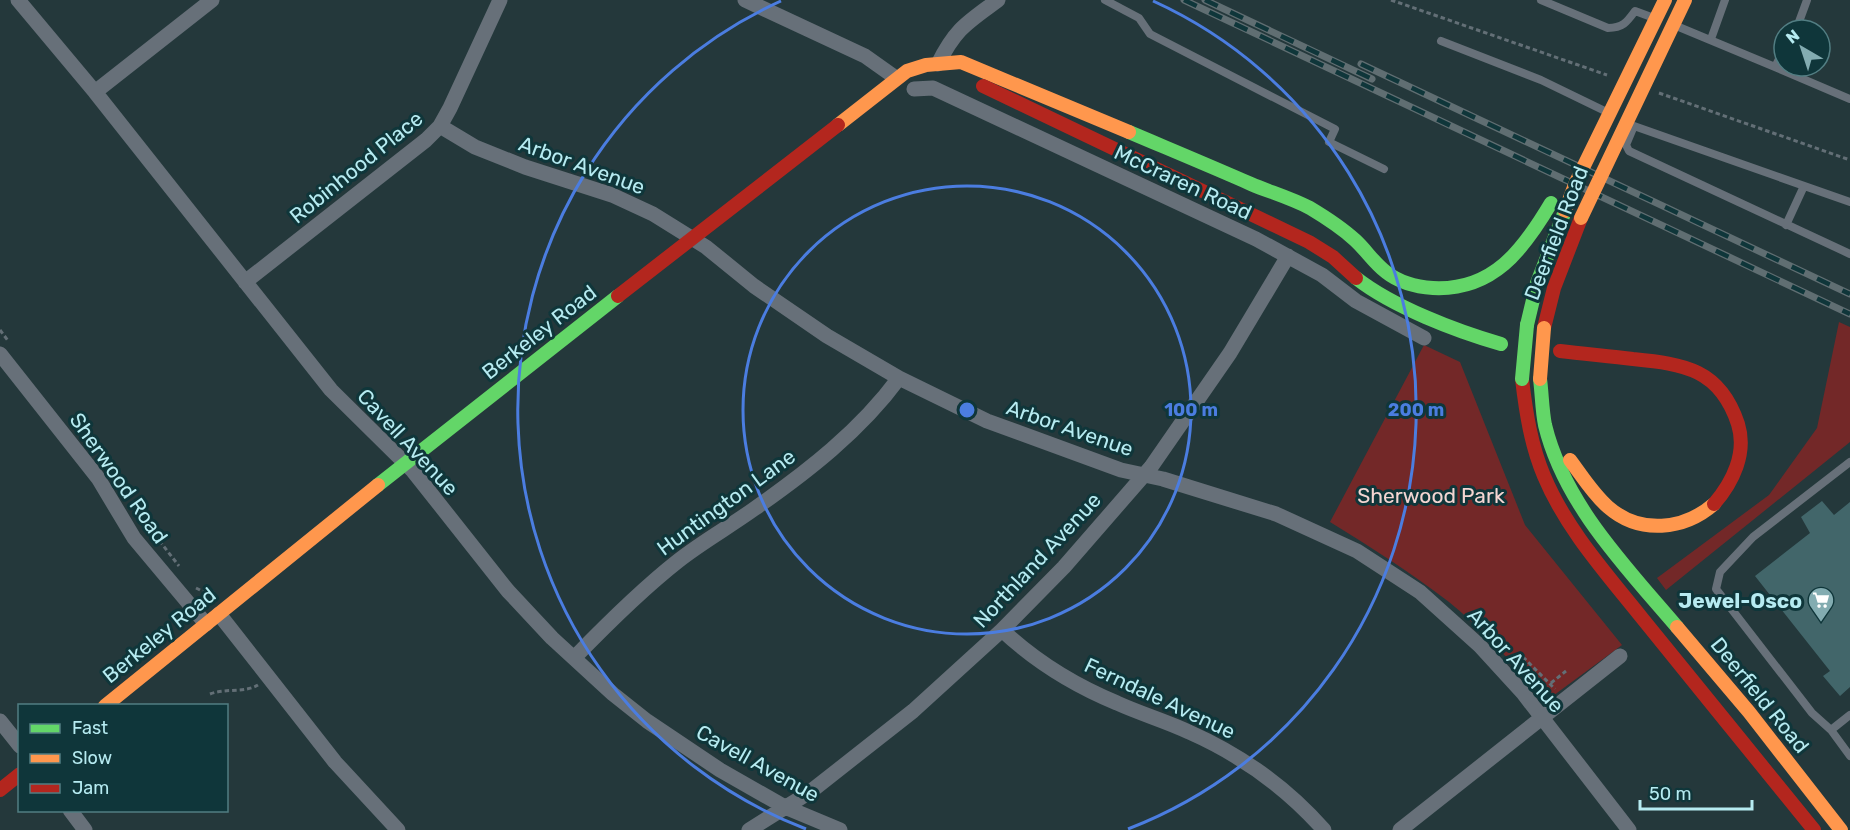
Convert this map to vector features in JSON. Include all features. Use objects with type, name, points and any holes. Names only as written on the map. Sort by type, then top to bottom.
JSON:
[{"type":"main road","name":"Deerfield Road","points":[[1665,0],[1576,182],[1536,282],[1527,325],[1522,379],[1525,404],[1535,455],[1565,514],[1596,559],[1814,830]]},
{"type":"main road","name":"Deerfield Road","points":[[1685,0],[1593,190],[1554,288],[1544,328],[1540,379],[1545,424],[1562,472],[1610,548],[1749,712],[1842,830]]},
{"type":"main road","name":"Berkeley Road","points":[[106,704],[405,463],[907,71],[924,66],[961,62],[1309,208],[1348,234],[1386,272],[1410,285],[1440,290],[1472,285],[1491,275],[1520,251],[1551,203],[1576,182]]},
{"type":"main road","points":[[938,64],[1309,242],[1333,257],[1359,280],[1398,303],[1466,334],[1501,344]]},
{"type":"main road","points":[[1545,424],[1604,505],[1623,519],[1644,526],[1663,527],[1684,523],[1704,514],[1720,500],[1728,489],[1739,464],[1741,438],[1732,406],[1721,390],[1708,378],[1673,363],[1560,351]]},
{"type":"main road","points":[[0,790],[18,776]]},
{"type":"street","name":"Cavell Avenue","points":[[18,0],[95,92],[331,390],[405,463],[508,591],[552,638],[613,694],[647,721],[720,770],[785,807],[840,830]]},
{"type":"street","points":[[95,92],[212,0]]},
{"type":"street","name":"Robinhood Place","points":[[245,282],[426,140],[440,126],[500,0]]},
{"type":"street","points":[[745,0],[865,56],[896,78]]},
{"type":"street","points":[[938,64],[950,40],[962,27],[998,0]]},
{"type":"street","name":"McCraren Road","points":[[914,89],[933,88],[1256,239],[1322,275],[1356,302],[1424,338]]},
{"type":"street","name":"Arbor Avenue","points":[[440,126],[475,147],[525,167],[612,195],[653,214],[693,238],[754,286],[827,336],[899,378],[987,421],[1096,463],[1221,495],[1276,514],[1357,550],[1420,592],[1480,646],[1523,693],[1629,830]]},
{"type":"street","name":"Northland Avenue","points":[[749,830],[810,792],[913,711],[1002,630],[1064,567],[1152,467],[1230,352],[1288,256]]},
{"type":"street","name":"Sherwood Road","points":[[0,354],[98,478],[134,538],[206,624]]},
{"type":"street","name":"Huntington Lane","points":[[574,657],[658,577],[808,470],[882,400],[899,378]]},
{"type":"street","points":[[219,614],[335,762],[398,830]]},
{"type":"street","name":"Ferndale Avenue","points":[[1002,630],[1015,643],[1087,689],[1189,732],[1237,756],[1281,788],[1324,830]]},
{"type":"street","points":[[1400,830],[1620,656]]},
{"type":"street","points":[[0,721],[18,744]]},
{"type":"street","points":[[72,812],[85,830]]},
{"type":"lane","points":[[1105,0],[1139,18],[1150,34],[1335,129],[1329,142],[1384,169]]},
{"type":"lane","points":[[1541,0],[1608,28],[1625,25],[1635,11],[1711,39],[1772,66]]},
{"type":"lane","points":[[1711,39],[1725,0]]},
{"type":"lane","points":[[1800,18],[1807,0]]},
{"type":"lane","points":[[1441,41],[1541,80],[1634,126],[1850,202]]},
{"type":"lane","points":[[1801,78],[1850,99]]},
{"type":"lane","points":[[1634,126],[1626,145],[1629,151],[1850,254]]},
{"type":"lane","points":[[1786,225],[1804,186]]},
{"type":"lane","points":[[1850,462],[1753,537],[1720,572],[1716,590],[1812,712],[1831,730],[1850,756]]},
{"type":"lane","points":[[1656,635],[1673,623]]},
{"type":"lane","points":[[1831,730],[1850,715]]},
{"type":"path","points":[[1523,657],[1551,683],[1564,700]]},
{"type":"path","points":[[1551,683],[1566,671]]},
{"type":"path","points":[[210,694],[228,689],[254,688],[269,678]]},
{"type":"green space","points":[[1839,322],[1850,327],[1850,442],[1666,590],[1657,578],[1769,495],[1817,428]]},
{"type":"green space","name":"Sherwood Park","points":[[1424,345],[1460,362],[1525,525],[1622,645],[1546,701],[1487,637],[1449,602],[1391,560],[1330,522]]},
{"type":"building","name":"Jewel-Osco","points":[[1822,501],[1834,515],[1850,502],[1850,687],[1840,696],[1823,676],[1830,671],[1755,576],[1810,533],[1801,517]]},
{"type":"railway","points":[[1184,0],[1850,314]]},
{"type":"railway","points":[[1205,0],[1372,79]]},
{"type":"railway","points":[[1361,64],[1850,294]]},
{"type":"traffic: fast","points":[[1129,132],[1310,208],[1350,236],[1391,276],[1421,287],[1454,287],[1473,283],[1489,275],[1517,251],[1551,203]]},
{"type":"traffic: fast","points":[[1527,325],[1537,283],[1565,211]]},
{"type":"traffic: fast","points":[[1356,278],[1406,308],[1501,344]]},
{"type":"traffic: fast","points":[[378,485],[618,296]]},
{"type":"traffic: fast","points":[[1522,379],[1527,325]]},
{"type":"traffic: fast","points":[[1540,379],[1545,425],[1566,481],[1582,508],[1618,558],[1677,627]]},
{"type":"traffic: slow","points":[[1565,211],[1576,182],[1665,0]]},
{"type":"traffic: slow","points":[[1581,218],[1685,0]]},
{"type":"traffic: slow","points":[[838,125],[907,71],[926,65],[961,62],[1129,132]]},
{"type":"traffic: slow","points":[[1540,379],[1544,328]]},
{"type":"traffic: slow","points":[[1570,460],[1608,507],[1634,522],[1662,526],[1676,524],[1702,513],[1714,504]]},
{"type":"traffic: slow","points":[[107,704],[378,485]]},
{"type":"traffic: slow","points":[[1677,627],[1749,712],[1841,830]]},
{"type":"traffic: jam","points":[[983,86],[1309,242],[1333,257],[1356,278]]},
{"type":"traffic: jam","points":[[618,296],[838,125]]},
{"type":"traffic: jam","points":[[1544,328],[1554,288],[1581,218]]},
{"type":"traffic: jam","points":[[1560,351],[1684,367],[1698,373],[1721,391],[1738,424],[1741,446],[1732,477],[1714,504]]},
{"type":"traffic: jam","points":[[1522,379],[1525,404],[1539,464],[1553,496],[1575,533],[1814,830]]},
{"type":"traffic: jam","points":[[0,790],[18,776]]},
{"type":"place","name":"Jewel-Osco","points":[[1821,623]]}]
